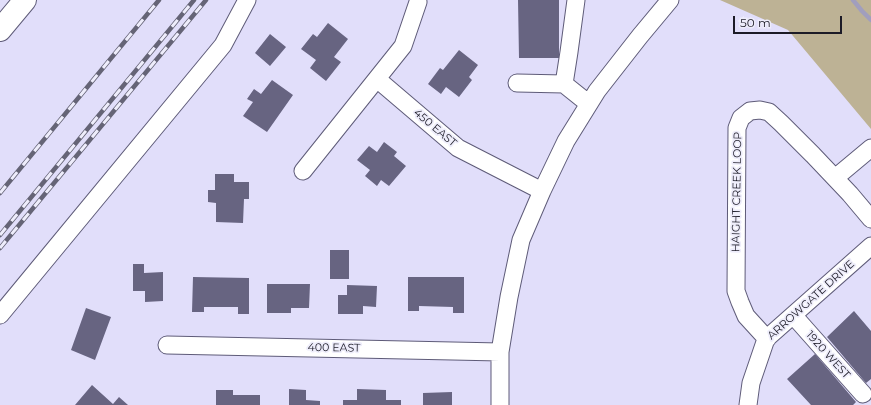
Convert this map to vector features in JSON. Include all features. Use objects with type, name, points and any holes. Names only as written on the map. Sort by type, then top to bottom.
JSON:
[{"type":"highway","points":[[0,30],[25,0]]},
{"type":"street","points":[[0,316],[223,45],[247,0]]},
{"type":"street","points":[[564,84],[576,0]]},
{"type":"street","points":[[500,405],[500,352],[509,297],[522,240],[542,191],[566,141],[597,91],[670,0]]},
{"type":"street","points":[[303,171],[403,46],[418,2]]},
{"type":"street","name":"450 EAST","points":[[377,79],[458,148],[542,191]]},
{"type":"street","points":[[517,83],[564,84],[589,104]]},
{"type":"street","name":"HAIGHT CREEK LOOP","points":[[767,338],[746,316],[736,291],[737,128],[741,118],[750,112],[760,110],[769,112],[835,178],[871,219]]},
{"type":"street","points":[[835,178],[871,148]]},
{"type":"street","name":"ARROWGATE DRIVE","points":[[748,405],[751,383],[767,338],[871,246]]},
{"type":"street","name":"1920 WEST","points":[[793,315],[863,394]]},
{"type":"street","name":"400 EAST","points":[[167,345],[500,352]]},
{"type":"shaded area","points":[[720,0],[871,0],[871,129],[788,30]]},
{"type":"building","points":[[518,0],[559,0],[559,58],[519,58]]},
{"type":"building","points":[[328,23],[348,39],[334,57],[341,62],[326,81],[310,68],[316,60],[301,49],[313,34],[317,37]]},
{"type":"building","points":[[270,34],[286,47],[270,66],[255,53]]},
{"type":"building","points":[[459,50],[478,65],[469,77],[472,80],[459,97],[446,87],[441,94],[428,84],[440,68],[443,70]]},
{"type":"building","points":[[272,80],[293,95],[267,132],[243,116],[253,102],[247,99],[254,89],[261,94]]},
{"type":"building","points":[[384,142],[397,152],[394,156],[406,166],[389,186],[381,180],[377,186],[365,176],[370,170],[357,160],[369,146],[377,152]]},
{"type":"building","points":[[215,174],[234,174],[234,182],[249,182],[249,199],[244,199],[243,223],[216,222],[216,203],[208,202],[208,190],[215,190]]},
{"type":"building","points":[[330,250],[349,250],[349,279],[330,279]]},
{"type":"building","points":[[133,264],[144,264],[144,273],[163,272],[163,301],[145,302],[145,291],[133,291]]},
{"type":"building","points":[[193,277],[249,278],[249,314],[238,314],[238,307],[204,307],[204,312],[192,312]]},
{"type":"building","points":[[408,277],[464,277],[464,313],[453,313],[453,307],[419,306],[419,311],[408,311]]},
{"type":"building","points":[[267,284],[310,284],[309,308],[291,308],[291,313],[267,313]]},
{"type":"building","points":[[347,285],[377,286],[376,307],[363,306],[363,314],[338,314],[338,295],[347,295]]},
{"type":"building","points":[[86,308],[111,317],[95,360],[71,350]]},
{"type":"building","points":[[854,311],[871,331],[871,379],[866,383],[827,337]]},
{"type":"building","points":[[815,354],[856,402],[853,405],[811,405],[787,379]]},
{"type":"building","points":[[92,385],[113,404],[119,397],[128,405],[75,405]]},
{"type":"building","points":[[289,389],[306,390],[306,400],[320,401],[320,405],[289,405]]},
{"type":"building","points":[[357,389],[386,390],[386,400],[401,400],[401,405],[343,405],[343,400],[357,400]]},
{"type":"building","points":[[216,390],[233,390],[233,395],[260,395],[260,405],[216,405]]},
{"type":"building","points":[[452,392],[452,405],[423,405],[423,393]]},
{"type":"waterway","points":[[853,0],[871,20]]},
{"type":"railway","points":[[0,193],[159,0]]},
{"type":"railway","points":[[0,235],[194,0]]},
{"type":"railway","points":[[0,248],[206,0]]}]
